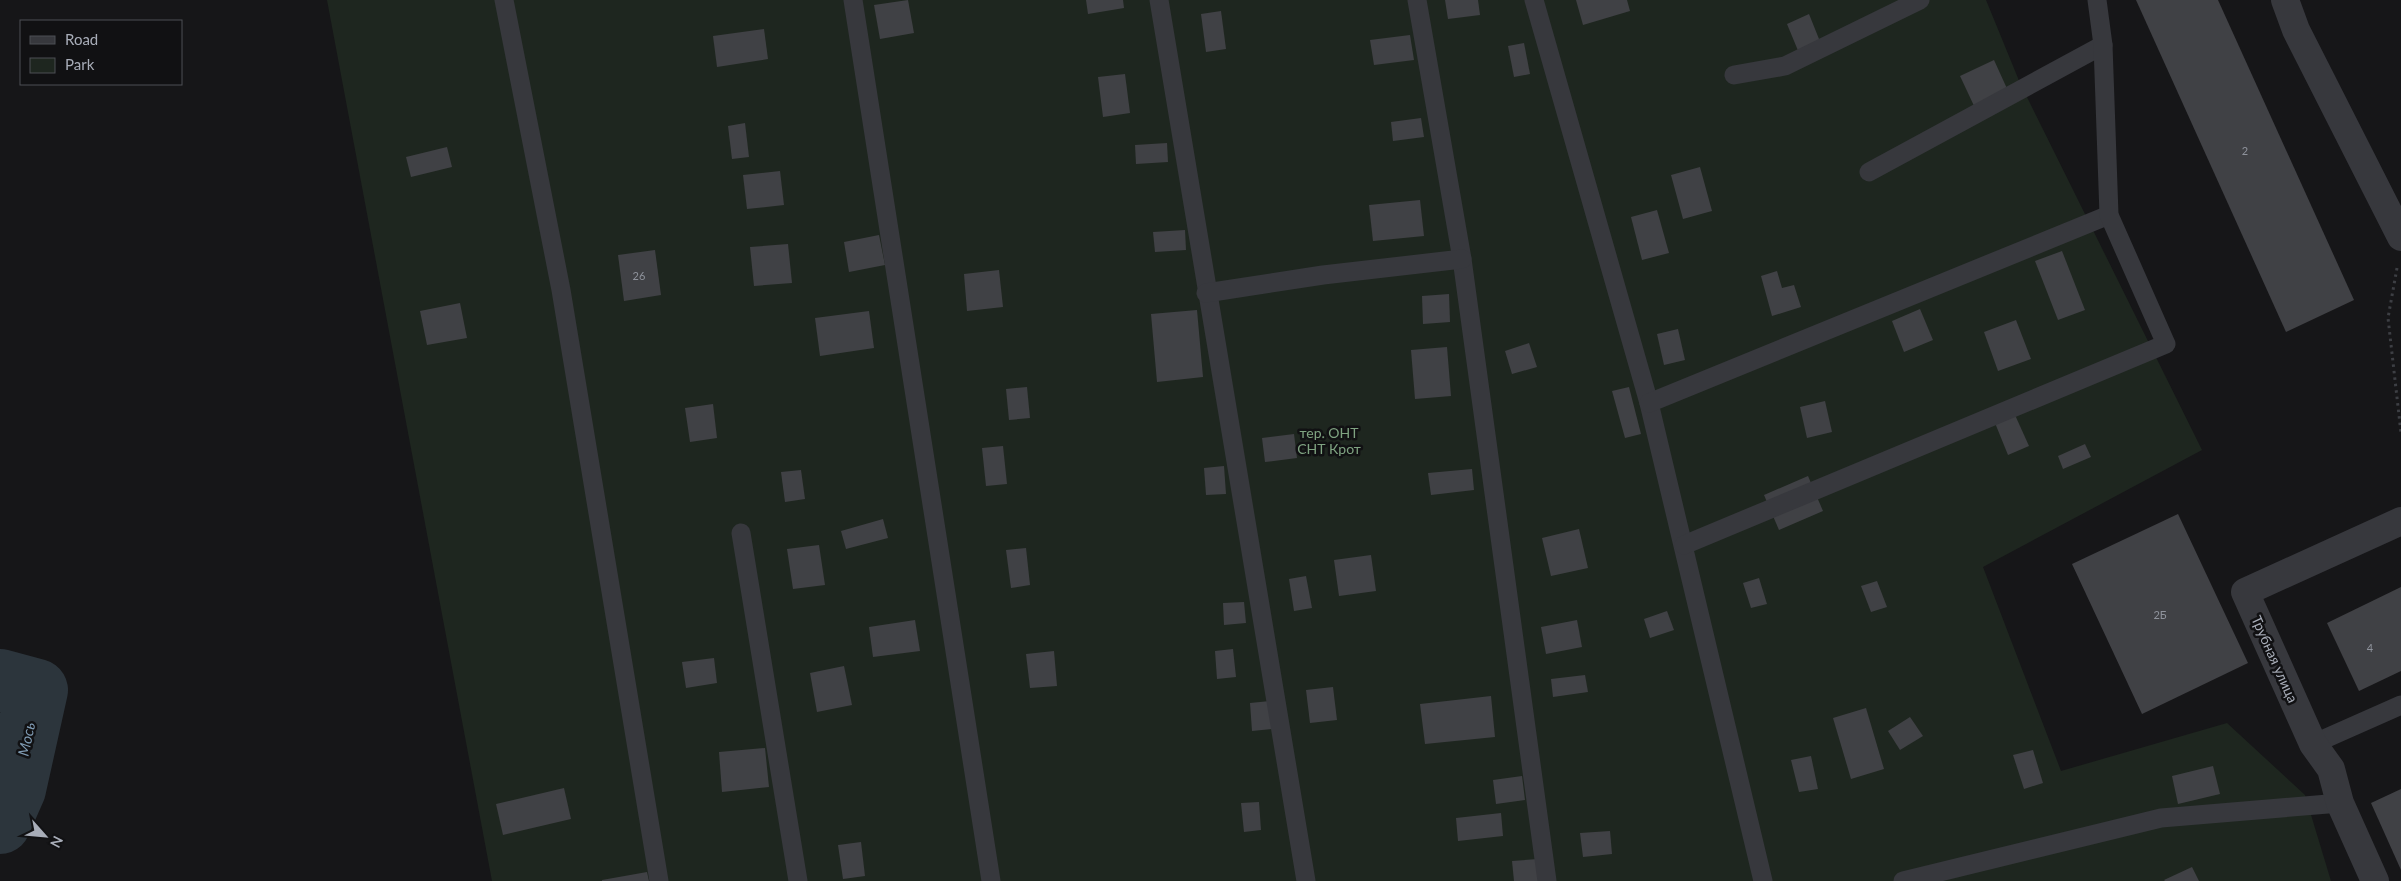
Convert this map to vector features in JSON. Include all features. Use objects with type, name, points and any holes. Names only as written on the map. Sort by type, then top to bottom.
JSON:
[{"type":"street","points":[[2285,0],[2296,30],[2401,237]]},
{"type":"street","name":"Трубная улица","points":[[2375,881],[2340,803],[2331,769],[2313,744],[2245,592],[2401,521]]},
{"type":"lane","points":[[504,0],[561,290],[659,881]]},
{"type":"lane","points":[[853,0],[991,881]]},
{"type":"lane","points":[[1158,0],[1306,881]]},
{"type":"lane","points":[[1417,0],[1462,259],[1546,881]]},
{"type":"lane","points":[[1534,0],[1649,403],[1763,881]]},
{"type":"lane","points":[[1734,75],[1785,66],[1920,0]]},
{"type":"lane","points":[[1684,544],[2166,344],[2109,215],[2103,45],[2097,0]]},
{"type":"lane","points":[[1869,172],[2103,45]]},
{"type":"lane","points":[[1649,403],[2109,215]]},
{"type":"lane","points":[[1206,293],[1323,274],[1462,259]]},
{"type":"lane","points":[[741,533],[798,881]]},
{"type":"lane","points":[[2313,744],[2401,705]]},
{"type":"lane","points":[[1903,881],[2161,818],[2340,803]]},
{"type":"path","points":[[2398,266],[2388,318],[2401,433]]},
{"type":"green space","name":"тер. ОНТ СНТ Крот","points":[[327,0],[1986,0],[2020,83],[2202,450],[1983,567],[2061,771],[2227,723],[2305,795],[2331,881],[492,881]]},
{"type":"building","points":[[908,0],[914,33],[880,39],[874,5]]},
{"type":"building","points":[[1086,0],[1123,0],[1124,8],[1088,14]]},
{"type":"building","points":[[1445,0],[1478,0],[1480,15],[1448,19]]},
{"type":"building","points":[[1576,0],[1627,0],[1630,11],[1583,25]]},
{"type":"building","points":[[2136,0],[2218,0],[2354,300],[2286,332]]},
{"type":"building","points":[[1221,11],[1226,49],[1206,52],[1201,14]]},
{"type":"building","points":[[1809,14],[1821,44],[1799,53],[1787,24]]},
{"type":"building","points":[[764,29],[768,59],[717,67],[713,36]]},
{"type":"building","points":[[1410,35],[1414,60],[1374,65],[1370,40]]},
{"type":"building","points":[[1524,43],[1530,74],[1514,77],[1508,46]]},
{"type":"building","points":[[1994,60],[2009,93],[1975,108],[1960,76]]},
{"type":"building","points":[[1125,74],[1130,113],[1103,117],[1098,77]]},
{"type":"building","points":[[1421,118],[1424,137],[1393,141],[1391,122]]},
{"type":"building","points":[[745,123],[749,157],[732,159],[728,126]]},
{"type":"building","points":[[1167,143],[1168,162],[1136,164],[1135,145]]},
{"type":"building","points":[[447,147],[452,167],[411,177],[406,157]]},
{"type":"building","points":[[1700,167],[1712,211],[1683,219],[1671,175]]},
{"type":"building","points":[[780,171],[784,205],[747,209],[743,175]]},
{"type":"building","points":[[1420,200],[1424,236],[1373,241],[1369,205]]},
{"type":"building","points":[[1657,210],[1669,253],[1642,260],[1631,217]]},
{"type":"building","points":[[1185,230],[1186,250],[1155,252],[1153,232]]},
{"type":"building","points":[[879,235],[885,265],[849,272],[844,242]]},
{"type":"building","points":[[788,244],[792,283],[754,286],[750,247]]},
{"type":"building","points":[[655,250],[661,295],[624,301],[618,255]]},
{"type":"building","points":[[2062,251],[2085,310],[2058,320],[2035,261]]},
{"type":"building","points":[[999,270],[1003,307],[967,311],[964,274]]},
{"type":"building","points":[[1777,271],[1782,288],[1794,285],[1801,307],[1772,316],[1761,276]]},
{"type":"building","points":[[1449,294],[1450,322],[1423,324],[1422,296]]},
{"type":"building","points":[[460,303],[467,338],[427,345],[420,311]]},
{"type":"building","points":[[1920,309],[1933,340],[1904,352],[1892,321]]},
{"type":"building","points":[[1197,310],[1203,377],[1157,382],[1151,314]]},
{"type":"building","points":[[869,311],[874,348],[820,356],[815,318]]},
{"type":"building","points":[[2016,320],[2031,359],[1998,371],[1984,332]]},
{"type":"building","points":[[1678,329],[1685,360],[1664,365],[1657,334]]},
{"type":"building","points":[[1529,343],[1537,367],[1512,374],[1505,351]]},
{"type":"building","points":[[1447,347],[1451,396],[1415,399],[1411,350]]},
{"type":"building","points":[[1027,387],[1030,418],[1009,420],[1006,389]]},
{"type":"building","points":[[1629,387],[1641,434],[1625,438],[1612,391]]},
{"type":"building","points":[[1825,401],[1832,432],[1807,438],[1800,407]]},
{"type":"building","points":[[713,404],[717,438],[690,442],[685,408]]},
{"type":"building","points":[[2015,415],[2029,446],[2008,455],[1995,423]]},
{"type":"building","points":[[1294,434],[1297,458],[1265,462],[1262,438]]},
{"type":"building","points":[[2085,444],[2091,457],[2063,469],[2058,456]]},
{"type":"building","points":[[1003,446],[1007,484],[986,486],[982,448]]},
{"type":"building","points":[[1224,466],[1226,494],[1206,495],[1204,468]]},
{"type":"building","points":[[1472,469],[1474,490],[1431,495],[1428,473]]},
{"type":"building","points":[[801,470],[805,499],[785,502],[781,472]]},
{"type":"building","points":[[1808,476],[1823,511],[1779,530],[1764,495]]},
{"type":"building","points":[[2178,514],[2248,663],[2142,714],[2072,564]]},
{"type":"building","points":[[883,519],[888,538],[846,549],[841,531]]},
{"type":"building","points":[[1579,529],[1588,568],[1551,576],[1542,538]]},
{"type":"building","points":[[819,545],[825,585],[793,589],[787,549]]},
{"type":"building","points":[[1026,548],[1030,585],[1011,588],[1006,550]]},
{"type":"building","points":[[1371,555],[1376,591],[1339,596],[1334,560]]},
{"type":"building","points":[[1306,576],[1312,608],[1294,611],[1289,579]]},
{"type":"building","points":[[1759,578],[1767,604],[1751,608],[1743,583]]},
{"type":"building","points":[[1877,581],[1887,607],[1871,612],[1861,586]]},
{"type":"building","points":[[2401,587],[2401,671],[2359,691],[2327,623]]},
{"type":"building","points":[[1244,602],[1246,623],[1224,625],[1223,603]]},
{"type":"building","points":[[1667,611],[1674,630],[1650,638],[1644,619]]},
{"type":"building","points":[[915,620],[920,651],[873,657],[869,627]]},
{"type":"building","points":[[1577,620],[1582,647],[1546,654],[1541,627]]},
{"type":"building","points":[[1233,649],[1236,677],[1217,679],[1215,651]]},
{"type":"building","points":[[1054,651],[1057,686],[1030,688],[1026,654]]},
{"type":"building","points":[[714,658],[717,683],[686,688],[682,662]]},
{"type":"building","points":[[844,666],[852,705],[817,712],[810,673]]},
{"type":"building","points":[[1585,675],[1588,692],[1553,697],[1551,679]]},
{"type":"building","points":[[1333,687],[1337,720],[1310,723],[1306,690]]},
{"type":"building","points":[[1491,696],[1495,737],[1425,744],[1420,704]]},
{"type":"building","points":[[1270,701],[1272,729],[1252,731],[1250,703]]},
{"type":"building","points":[[1866,708],[1884,769],[1851,779],[1833,718]]},
{"type":"building","points":[[1910,717],[1923,736],[1900,750],[1888,731]]},
{"type":"building","points":[[765,748],[769,787],[722,792],[719,752]]},
{"type":"building","points":[[2033,750],[2043,783],[2024,789],[2013,755]]},
{"type":"building","points":[[1811,756],[1818,789],[1799,792],[1791,760]]},
{"type":"building","points":[[2213,766],[2220,794],[2178,804],[2172,776]]},
{"type":"building","points":[[1522,776],[1525,800],[1496,804],[1493,780]]},
{"type":"building","points":[[564,788],[571,819],[503,835],[496,804]]},
{"type":"building","points":[[2401,789],[2401,870],[2371,803]]},
{"type":"building","points":[[1259,802],[1261,830],[1244,832],[1241,803]]},
{"type":"building","points":[[1501,813],[1503,836],[1458,841],[1456,818]]},
{"type":"building","points":[[1610,831],[1612,854],[1583,857],[1580,833]]},
{"type":"building","points":[[861,842],[865,876],[843,879],[838,845]]},
{"type":"building","points":[[1538,859],[1540,881],[1514,881],[1512,861]]},
{"type":"building","points":[[2192,867],[2199,881],[2164,880]]},
{"type":"building","points":[[647,872],[649,881],[602,881],[602,880]]},
{"type":"waterway","name":"Мось","points":[[0,680],[37,690],[15,789],[0,823]]}]
